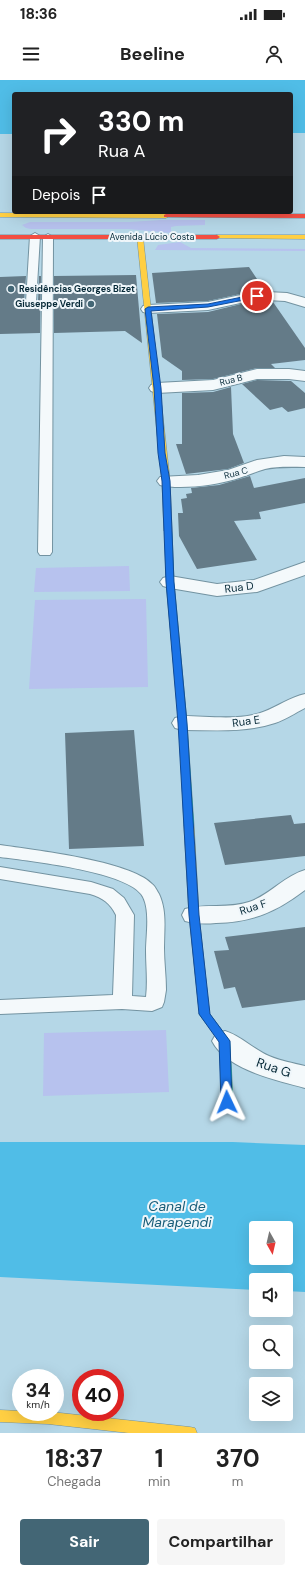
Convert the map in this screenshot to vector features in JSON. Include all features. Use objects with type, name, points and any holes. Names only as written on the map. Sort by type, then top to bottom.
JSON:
[{"type":"street","name":"Avenida Lúcio Costa","points":[[0,215],[305,216]]},
{"type":"street","points":[[31,237],[15,230],[13,226],[16,222],[21,220],[100,216]]},
{"type":"street","name":"Avenida Lúcio Costa","points":[[0,236],[305,237]]},
{"type":"street","points":[[140,237],[166,481],[170,582],[183,723],[194,915],[204,1014],[225,1041],[227,1102]]},
{"type":"street","points":[[148,309],[208,306],[245,298],[267,296],[287,297],[305,303]]},
{"type":"street","name":"Rua B","points":[[157,388],[213,385],[257,374],[289,374],[305,376]]},
{"type":"street","name":"Rua C","points":[[166,481],[198,480],[231,475],[263,464],[284,461],[305,462]]},
{"type":"street","name":"Rua D","points":[[170,582],[217,590],[229,589],[257,586],[305,568]]},
{"type":"street","name":"Rua E","points":[[183,723],[244,723],[268,718],[305,700]]},
{"type":"street","name":"Rua F","points":[[194,915],[230,914],[249,911],[266,905],[305,878]]},
{"type":"street","name":"Rua G","points":[[225,1041],[244,1055],[262,1065],[305,1077]]},
{"type":"street","points":[[0,1416],[46,1425],[190,1433]]},
{"type":"lane","points":[[46,552],[48,236]]},
{"type":"lane","points":[[31,237],[31,302]]},
{"type":"lane","points":[[0,851],[90,866],[135,880],[146,888],[154,908],[156,1001],[152,1004],[123,1002],[0,1007]]},
{"type":"lane","points":[[0,873],[91,888],[107,893],[118,902],[125,915],[123,1002]]},
{"type":"shaded area","points":[[205,220],[205,225],[171,227],[171,233],[128,229],[30,229],[22,225],[30,222],[130,222]]},
{"type":"shaded area","points":[[180,242],[191,248],[305,249],[305,251],[155,250],[158,245]]},
{"type":"shaded area","points":[[129,566],[130,591],[34,592],[36,568]]},
{"type":"shaded area","points":[[146,599],[148,687],[29,689],[35,600]]},
{"type":"shaded area","points":[[166,1030],[169,1092],[43,1096],[44,1033]]},
{"type":"water","points":[[0,80],[305,80],[305,133],[293,133],[293,92],[12,92],[12,134],[0,134]]},
{"type":"water","name":"Canal de Marapendi","points":[[0,1142],[233,1142],[305,1145],[305,1292],[293,1291],[293,1273],[249,1273],[249,1290],[0,1277]]},
{"type":"building","points":[[249,267],[265,291],[245,293],[208,301],[156,303],[152,273]]},
{"type":"building","name":"Giuseppe Verdi","points":[[136,275],[142,343],[125,331],[54,333],[54,276]]},
{"type":"building","points":[[26,276],[24,302],[32,306],[38,302],[39,276],[41,276],[40,333],[0,334],[0,277]]},
{"type":"building","points":[[273,302],[305,348],[305,360],[271,364],[275,368],[257,368],[213,379],[182,380],[182,371],[162,357],[157,314],[208,312],[245,303]]},
{"type":"building","points":[[257,380],[291,381],[305,393],[305,408],[288,412],[282,407],[270,410],[242,384]]},
{"type":"building","points":[[231,387],[233,434],[244,463],[228,469],[186,474],[176,444],[182,444],[182,393],[213,392]]},
{"type":"building","points":[[250,476],[254,488],[305,478],[305,503],[259,512],[261,519],[234,521],[257,560],[197,569],[179,536],[178,513],[183,513],[181,499],[187,498],[186,494],[192,493],[191,488],[219,485]]},
{"type":"building","points":[[134,730],[144,846],[69,849],[65,733]]},
{"type":"building","points":[[291,815],[294,824],[305,823],[305,856],[225,865],[214,823]]},
{"type":"building","points":[[305,927],[305,1000],[242,1008],[235,987],[224,989],[214,951],[229,950],[225,937]]},
{"type":"traffic: fast","points":[[168,531],[170,582],[183,723],[189,826]]},
{"type":"traffic: fast","points":[[204,1010],[204,1014],[225,1041],[227,1101]]},
{"type":"traffic: slow","points":[[0,215],[166,216]]},
{"type":"traffic: slow","points":[[140,237],[166,481],[168,531]]},
{"type":"traffic: slow","points":[[217,237],[305,237]]},
{"type":"traffic: slow","points":[[189,826],[194,915],[204,1010]]},
{"type":"traffic: slow","points":[[0,1416],[48,1418],[190,1433]]},
{"type":"traffic: jam","points":[[166,216],[305,216]]},
{"type":"traffic: jam","points":[[0,237],[217,237]]},
{"type":"place","name":"Residências Georges Bizet","points":[[11,289]]},
{"type":"place","name":"Giuseppe Verdi","points":[[91,304]]},
{"type":"route","points":[[227,1102],[225,1041],[204,1014],[194,915],[183,723],[170,582],[166,481],[148,309],[208,306],[257,296]]}]
